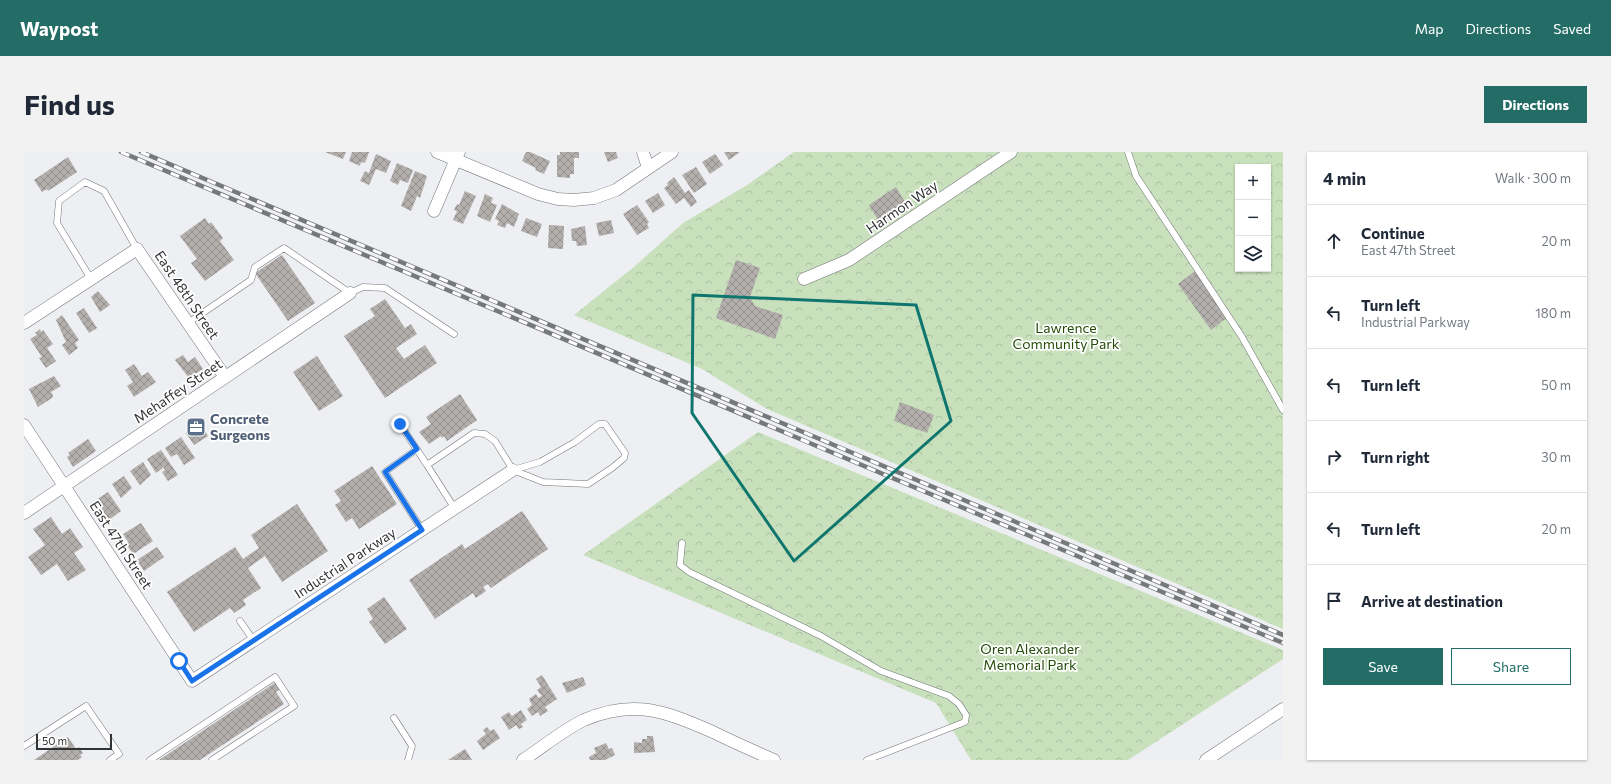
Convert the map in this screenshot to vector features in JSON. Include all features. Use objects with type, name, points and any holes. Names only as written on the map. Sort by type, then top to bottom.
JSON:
[{"type":"street","points":[[437,152],[457,156],[538,194],[558,199],[574,200],[594,198],[616,190],[672,152]]},
{"type":"street","points":[[643,152],[648,168]]},
{"type":"street","name":"Harmon Way","points":[[804,279],[854,257],[1011,152]]},
{"type":"street","points":[[434,211],[457,156]]},
{"type":"street","points":[[24,323],[137,249]]},
{"type":"street","name":"East 48th Street","points":[[137,249],[225,377]]},
{"type":"street","name":"Mehaffey Street","points":[[24,513],[350,293]]},
{"type":"street","name":"East 47th Street","points":[[24,425],[192,681]]},
{"type":"street","name":"Industrial Parkway","points":[[192,681],[513,470]]},
{"type":"street","points":[[523,760],[575,725],[598,715],[628,709],[652,710],[680,717],[774,760]]},
{"type":"street","points":[[1206,760],[1283,709]]},
{"type":"lane","points":[[1128,152],[1136,176],[1242,337],[1283,410]]},
{"type":"lane","points":[[91,279],[57,223],[59,201],[85,182],[104,191],[137,249]]},
{"type":"lane","points":[[188,323],[251,280],[255,266],[284,248],[350,293],[363,286],[385,288],[454,334]]},
{"type":"lane","points":[[400,424],[455,508]]},
{"type":"lane","points":[[427,465],[463,439],[474,433],[485,434],[495,440],[513,470],[543,482],[588,484],[624,458],[625,453],[605,424],[599,424],[574,442],[540,462],[513,470]]},
{"type":"lane","points":[[417,449],[385,472],[422,530]]},
{"type":"lane","points":[[682,543],[679,556],[680,564],[689,572],[820,636],[881,671],[949,696],[959,704],[966,715],[965,722],[867,760]]},
{"type":"lane","points":[[240,620],[254,641]]},
{"type":"lane","points":[[150,760],[275,677],[294,706],[212,760]]},
{"type":"lane","points":[[24,746],[86,706],[119,754],[110,760]]},
{"type":"lane","points":[[394,718],[412,746],[408,760]]},
{"type":"highlighted area","points":[[693,295],[916,305],[951,421],[794,561],[692,413]]},
{"type":"green space","name":"Lawrence Community Park","points":[[794,152],[1283,152],[1283,629],[767,409],[702,369],[574,315],[635,266],[683,223],[747,185]]},
{"type":"green space","name":"Oren Alexander Memorial Park","points":[[758,432],[1283,650],[1283,659],[1128,760],[971,760],[936,703],[583,555]]},
{"type":"building","points":[[325,152],[346,152],[343,159]]},
{"type":"building","points":[[352,152],[369,152],[365,163],[361,162],[360,166],[349,161]]},
{"type":"building","points":[[526,152],[530,152],[550,161],[544,174],[522,161]]},
{"type":"building","points":[[560,152],[579,152],[579,158],[574,158],[574,174],[570,174],[570,178],[557,177],[557,155],[560,155]]},
{"type":"building","points":[[604,152],[616,152],[618,158],[608,162]]},
{"type":"building","points":[[724,152],[740,152],[729,160]]},
{"type":"building","points":[[376,154],[391,161],[386,173],[376,169],[369,185],[360,181],[365,171],[369,173]]},
{"type":"building","points":[[715,154],[723,165],[710,174],[702,162]]},
{"type":"building","points":[[68,157],[77,172],[48,191],[47,189],[42,192],[34,180]]},
{"type":"building","points":[[397,163],[413,170],[408,183],[400,180],[398,185],[390,181]]},
{"type":"building","points":[[696,167],[707,184],[694,193],[682,175]]},
{"type":"building","points":[[415,171],[427,176],[420,198],[417,196],[411,211],[401,206]]},
{"type":"building","points":[[674,177],[685,193],[689,190],[697,202],[691,207],[684,198],[676,204],[664,188]]},
{"type":"building","points":[[896,187],[905,202],[878,220],[869,205]]},
{"type":"building","points":[[465,191],[476,196],[463,224],[453,220],[457,211],[454,210],[457,204],[459,205]]},
{"type":"building","points":[[658,193],[665,205],[653,213],[645,201]]},
{"type":"building","points":[[485,194],[493,198],[491,203],[497,205],[490,222],[477,216]]},
{"type":"building","points":[[502,204],[519,214],[514,227],[507,223],[505,228],[497,225],[499,221],[495,219]]},
{"type":"building","points":[[637,205],[649,222],[647,224],[649,228],[637,235],[623,214]]},
{"type":"building","points":[[205,218],[209,224],[211,222],[223,238],[220,241],[234,260],[205,281],[191,263],[197,259],[180,236]]},
{"type":"building","points":[[526,218],[542,224],[537,237],[521,231]]},
{"type":"building","points":[[611,220],[614,233],[599,236],[596,223]]},
{"type":"building","points":[[549,225],[564,226],[563,249],[548,248]]},
{"type":"building","points":[[585,226],[587,245],[577,246],[576,241],[572,241],[571,229]]},
{"type":"building","points":[[282,255],[315,303],[288,321],[255,273]]},
{"type":"building","points":[[736,260],[760,268],[750,297],[755,306],[783,315],[775,339],[716,318]]},
{"type":"building","points":[[1195,271],[1228,317],[1211,330],[1178,284]]},
{"type":"building","points":[[98,291],[110,305],[100,312],[91,297]]},
{"type":"building","points":[[385,299],[405,328],[411,324],[417,334],[396,348],[404,359],[425,345],[437,363],[385,398],[344,336],[375,316],[370,309]]},
{"type":"building","points":[[84,308],[97,328],[89,333],[76,313]]},
{"type":"building","points":[[62,315],[79,340],[75,343],[78,348],[69,355],[62,345],[66,342],[56,320]]},
{"type":"building","points":[[40,329],[41,332],[43,330],[53,344],[47,348],[56,361],[46,368],[39,358],[42,357],[30,339],[37,335],[35,333]]},
{"type":"building","points":[[183,355],[188,362],[195,357],[203,369],[189,378],[175,360]]},
{"type":"building","points":[[317,356],[343,396],[319,411],[293,372]]},
{"type":"building","points":[[134,364],[142,376],[148,372],[156,382],[134,397],[127,386],[133,382],[125,370]]},
{"type":"building","points":[[54,376],[61,386],[51,392],[53,395],[52,398],[38,407],[29,389]]},
{"type":"building","points":[[460,394],[477,420],[447,441],[444,436],[442,438],[441,436],[429,444],[419,432],[431,424],[426,417]]},
{"type":"building","points":[[900,402],[934,415],[927,433],[894,421]]},
{"type":"building","points":[[200,424],[208,436],[194,445],[186,433]]},
{"type":"building","points":[[181,437],[195,458],[184,465],[177,454],[171,457],[165,448]]},
{"type":"building","points":[[88,439],[96,451],[73,467],[67,457],[70,455],[68,453]]},
{"type":"building","points":[[161,450],[178,475],[168,481],[162,472],[165,470],[162,465],[163,468],[156,473],[147,459]]},
{"type":"building","points":[[143,462],[151,475],[140,485],[130,471]]},
{"type":"building","points":[[372,466],[397,504],[359,529],[352,518],[346,522],[335,505],[341,501],[334,491]]},
{"type":"building","points":[[124,476],[132,488],[121,498],[112,484]]},
{"type":"building","points":[[108,492],[121,511],[109,520],[96,500]]},
{"type":"building","points":[[297,504],[328,551],[282,582],[265,556],[248,568],[261,588],[243,600],[246,605],[234,613],[230,608],[194,632],[167,592],[235,547],[243,559],[259,548],[251,535]]},
{"type":"building","points":[[522,511],[548,549],[491,588],[488,584],[483,587],[486,591],[476,598],[473,593],[435,619],[409,580],[462,544],[465,549]]},
{"type":"building","points":[[51,517],[62,534],[70,528],[83,547],[74,553],[86,570],[68,581],[57,564],[41,575],[28,557],[45,545],[33,529]]},
{"type":"building","points":[[141,523],[153,541],[133,554],[126,544],[128,542],[123,534]]},
{"type":"building","points":[[157,547],[164,557],[144,571],[137,560]]},
{"type":"building","points":[[384,597],[407,629],[385,644],[369,622],[373,619],[367,609]]},
{"type":"building","points":[[542,675],[557,699],[545,707],[548,711],[540,716],[538,712],[532,716],[527,709],[532,705],[529,699],[536,694],[538,698],[542,696],[537,690],[541,687],[536,679]]},
{"type":"building","points":[[583,677],[586,685],[567,693],[562,683]]},
{"type":"building","points":[[276,682],[280,689],[276,692],[284,704],[200,760],[159,760]]},
{"type":"building","points":[[521,710],[527,720],[521,724],[523,727],[519,729],[516,725],[509,730],[501,717],[509,712],[512,716]]},
{"type":"building","points":[[487,727],[490,731],[494,729],[500,738],[483,750],[477,741],[486,734],[483,730]]},
{"type":"building","points":[[647,736],[653,736],[655,752],[634,753],[634,742],[642,743],[642,739],[647,739]]},
{"type":"building","points":[[68,737],[76,749],[79,747],[83,753],[80,755],[82,757],[78,760],[34,760]]},
{"type":"building","points":[[606,743],[609,749],[612,748],[615,755],[605,760],[590,760],[589,757],[596,753],[594,748]]},
{"type":"building","points":[[465,749],[472,760],[448,760]]},
{"type":"railway","points":[[121,152],[1283,643]]},
{"type":"railway","points":[[141,152],[1283,635]]},
{"type":"place","name":"Concrete Surgeons","points":[[196,427]]},
{"type":"route","points":[[179,661],[192,681],[422,530],[385,472],[417,449],[400,424]]}]
